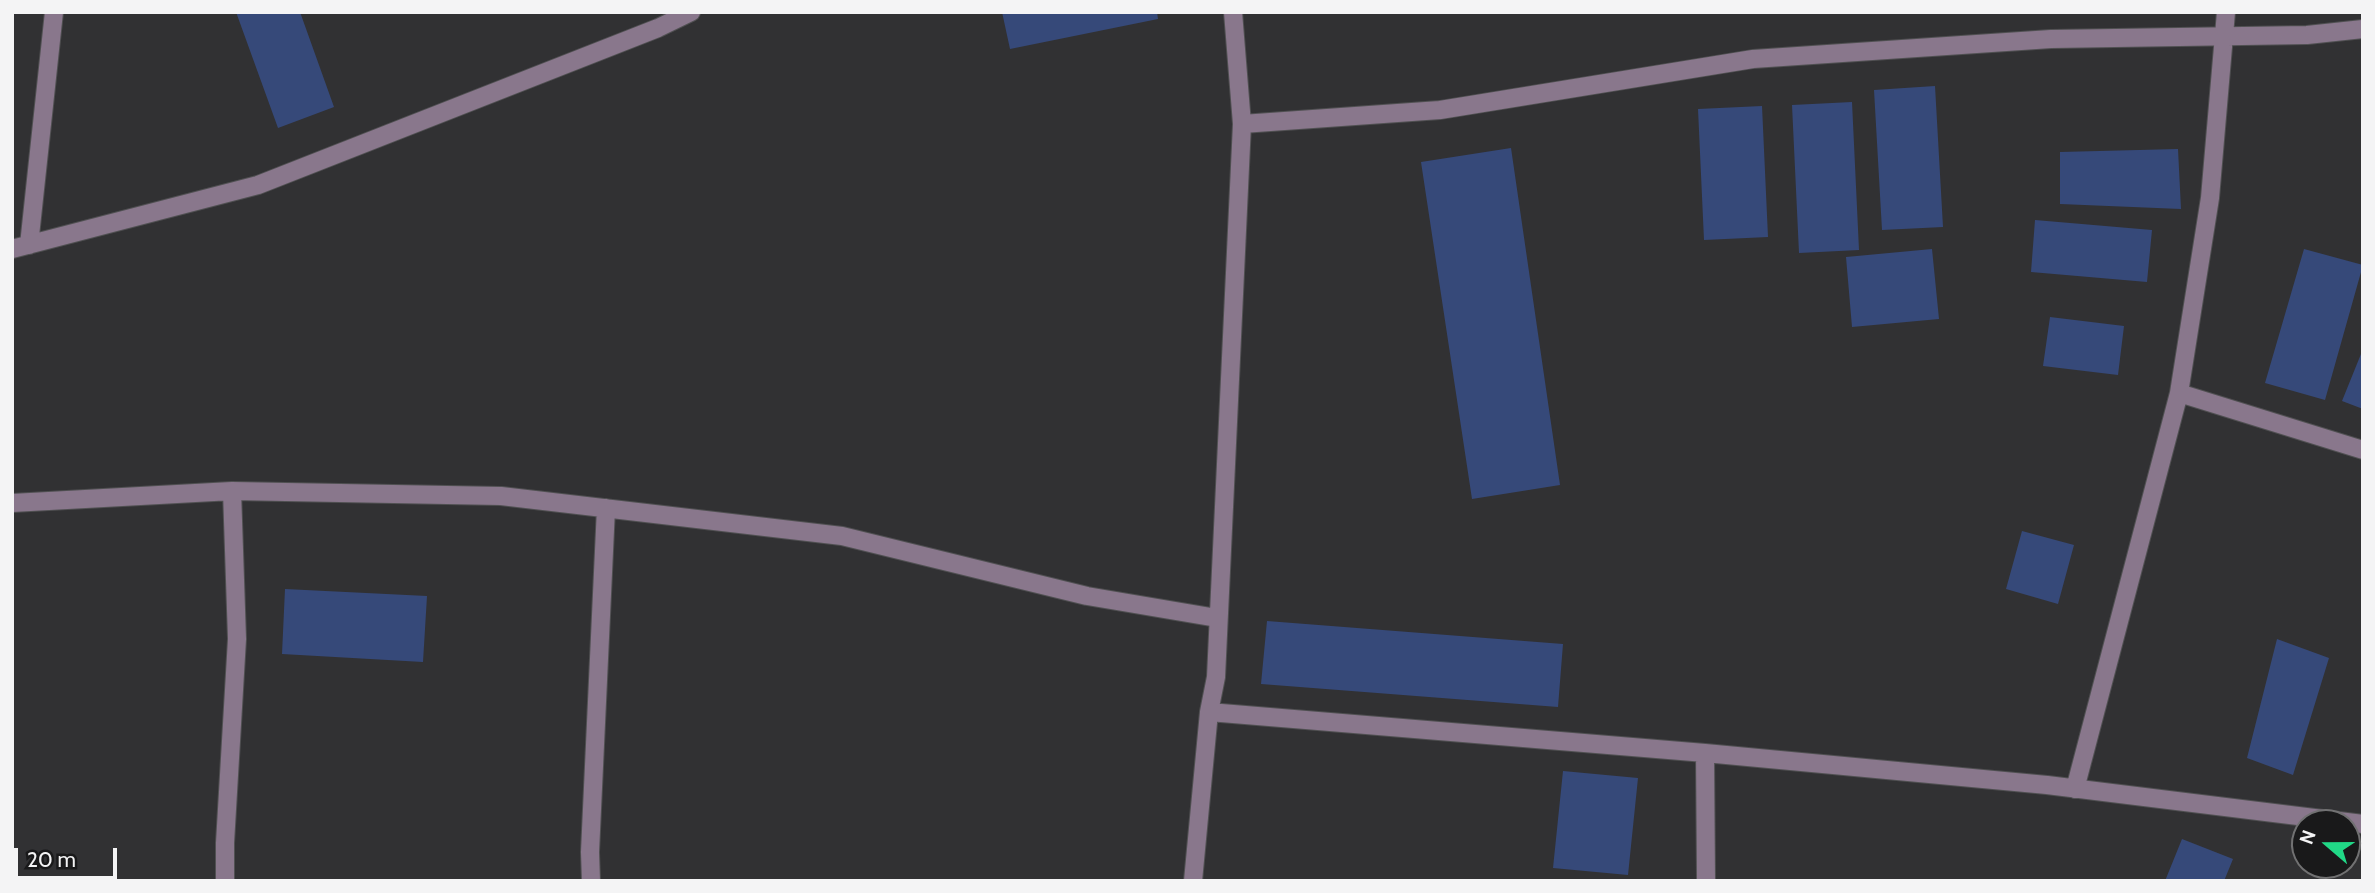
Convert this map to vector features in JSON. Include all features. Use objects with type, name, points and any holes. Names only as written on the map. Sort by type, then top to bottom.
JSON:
[{"type":"street","points":[[54,12],[20,247],[258,185],[691,12]]},
{"type":"street","points":[[1192,881],[1209,712],[1216,677],[1242,124],[1233,12]]},
{"type":"street","points":[[2075,789],[2179,393],[2210,198],[2226,12]]},
{"type":"street","points":[[1242,124],[1440,110],[1752,60],[2051,39],[2307,35],[2363,29]]},
{"type":"street","points":[[2179,393],[2363,450]]},
{"type":"street","points":[[12,503],[232,491],[501,496],[842,536],[1087,596],[1217,618]]},
{"type":"street","points":[[225,881],[237,639],[232,491]]},
{"type":"street","points":[[591,881],[590,852],[606,508]]},
{"type":"street","points":[[1209,712],[1705,753],[2075,789],[2363,824]]},
{"type":"street","points":[[1705,753],[1706,881]]},
{"type":"building","points":[[236,12],[300,12],[334,107],[278,128]]},
{"type":"building","points":[[1002,12],[1157,12],[1158,19],[1010,49]]},
{"type":"building","points":[[1935,86],[1943,227],[1882,230],[1874,90]]},
{"type":"building","points":[[1852,102],[1859,250],[1799,253],[1792,105]]},
{"type":"building","points":[[1762,106],[1768,237],[1704,240],[1698,109]]},
{"type":"building","points":[[1511,148],[1560,485],[1472,499],[1421,162]]},
{"type":"building","points":[[2178,149],[2181,209],[2060,204],[2060,152]]},
{"type":"building","points":[[2035,220],[2152,230],[2147,282],[2031,272]]},
{"type":"building","points":[[1932,249],[1939,319],[1852,327],[1846,257]]},
{"type":"building","points":[[2304,249],[2363,265],[2325,400],[2265,383]]},
{"type":"building","points":[[2050,317],[2124,326],[2118,375],[2043,366]]},
{"type":"building","points":[[2363,349],[2363,409],[2342,401]]},
{"type":"building","points":[[2022,531],[2074,545],[2058,604],[2006,589]]},
{"type":"building","points":[[285,589],[427,596],[423,662],[282,654]]},
{"type":"building","points":[[1267,621],[1563,644],[1558,707],[1261,684]]},
{"type":"building","points":[[2277,639],[2329,658],[2293,775],[2247,758]]},
{"type":"building","points":[[1563,771],[1638,778],[1628,875],[1553,868]]},
{"type":"building","points":[[2182,839],[2233,859],[2224,881],[2165,881]]}]
